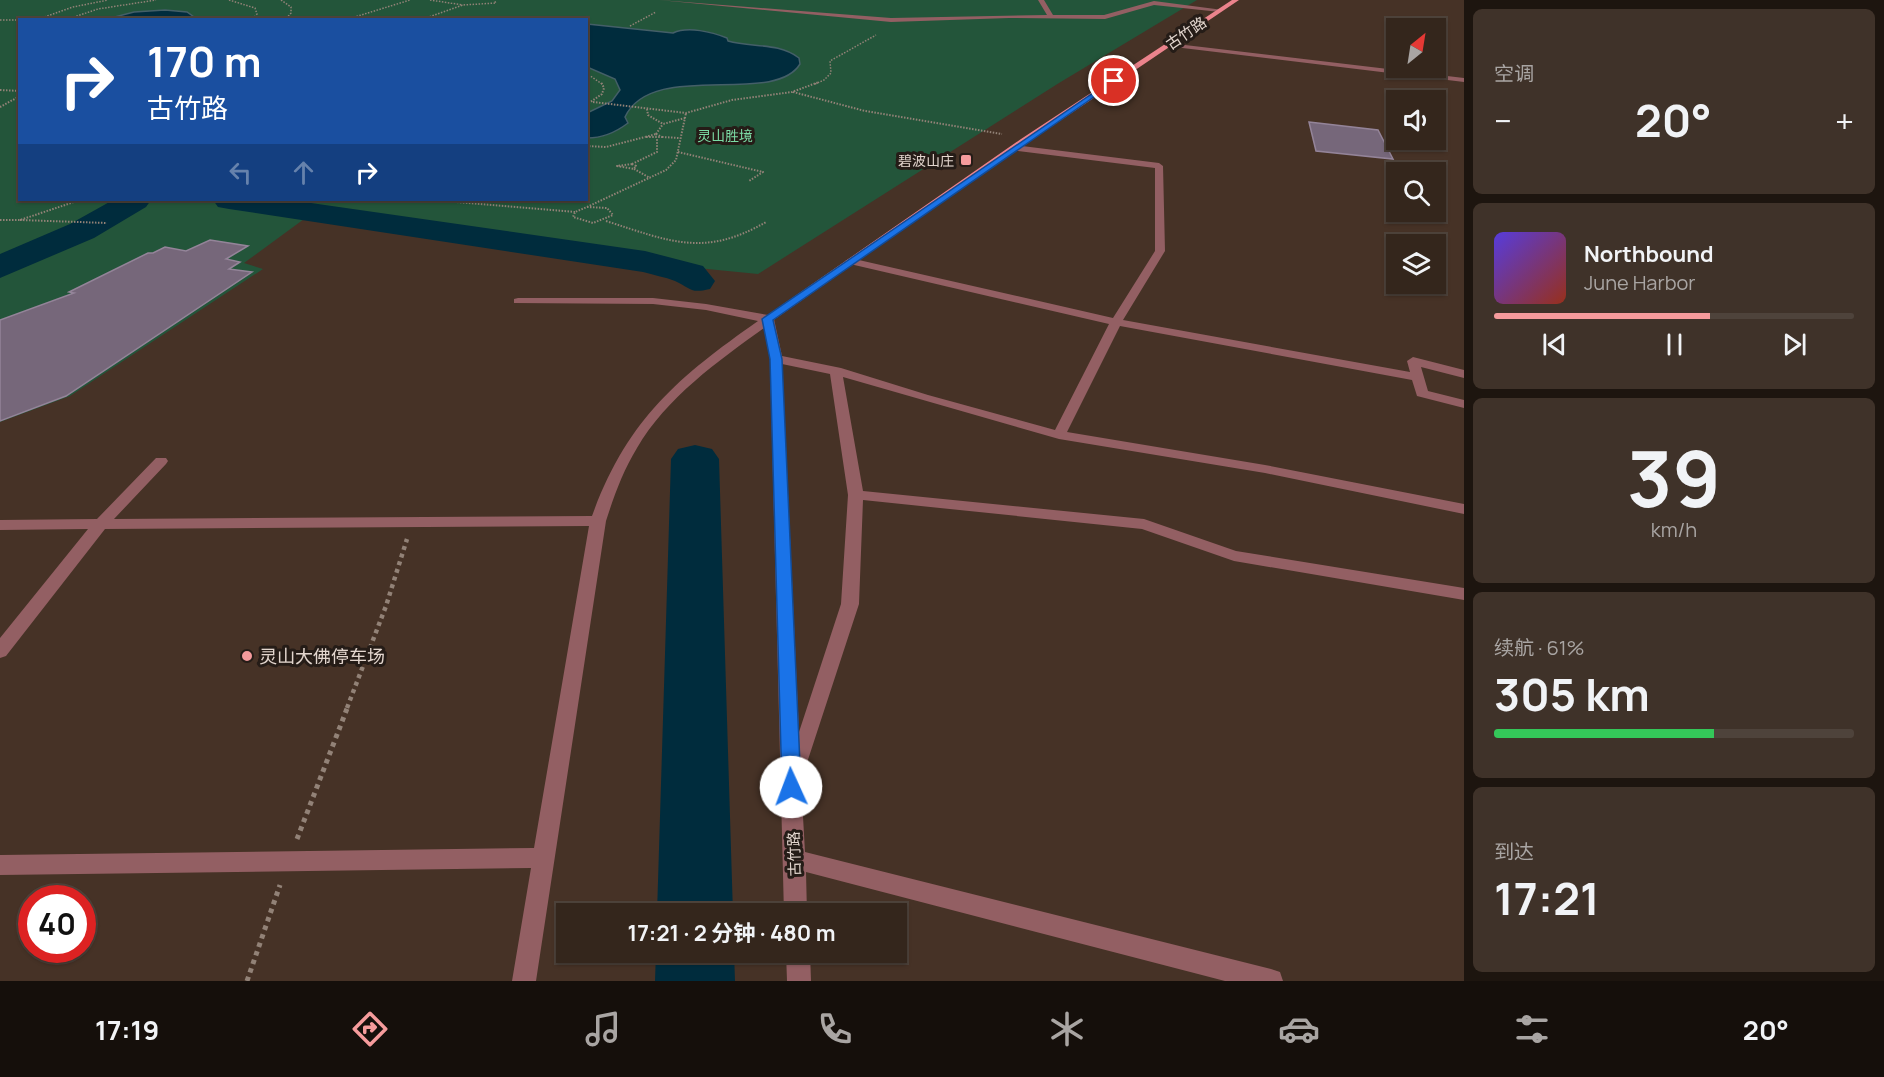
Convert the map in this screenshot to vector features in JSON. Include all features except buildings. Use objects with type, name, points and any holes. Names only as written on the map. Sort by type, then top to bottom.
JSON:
[{"type":"main road","name":"古竹路","points":[[768,319],[1014,148],[1236,0]]},
{"type":"street","points":[[662,0],[891,20],[1105,17],[1154,3],[1220,10]]},
{"type":"street","points":[[1041,0],[1051,17]]},
{"type":"street","points":[[1168,45],[1464,80]]},
{"type":"street","points":[[1014,148],[1159,166],[1160,251],[1116,322],[1059,435]]},
{"type":"street","points":[[850,261],[1116,322],[1416,377]]},
{"type":"street","points":[[518,301],[653,301],[706,307],[768,319]]},
{"type":"street","points":[[524,981],[598,522],[618,468],[647,424],[682,386],[768,319]]},
{"type":"street","name":"古竹路","points":[[768,319],[776,359],[796,903]]},
{"type":"street","points":[[776,359],[836,371],[923,398],[1059,435],[1265,469],[1464,509]]},
{"type":"street","points":[[1464,374],[1413,361],[1422,393],[1464,405]]},
{"type":"street","points":[[791,787],[850,603],[856,495],[836,371]]},
{"type":"street","points":[[0,651],[100,525],[161,461]]},
{"type":"street","points":[[856,495],[1144,524],[1234,556],[1464,594]]},
{"type":"street","points":[[0,525],[598,522]]},
{"type":"street","points":[[0,865],[543,858]]},
{"type":"street","points":[[794,860],[1271,981]]},
{"type":"street","points":[[798,963],[799,981]]},
{"type":"path","points":[[42,18],[73,7],[108,0]]},
{"type":"path","points":[[71,18],[98,9],[156,0]]},
{"type":"path","points":[[229,0],[255,8],[257,14],[254,18]]},
{"type":"path","points":[[281,0],[291,7],[291,13],[287,18]]},
{"type":"path","points":[[352,18],[410,0]]},
{"type":"path","points":[[430,0],[463,5],[496,3],[494,0]]},
{"type":"path","points":[[426,18],[463,5]]},
{"type":"path","points":[[0,20],[18,20]]},
{"type":"path","points":[[593,102],[686,113],[732,100],[792,92],[824,80],[831,73],[830,61],[878,35],[891,20]]},
{"type":"path","points":[[588,74],[601,81],[604,88],[602,94],[588,104]]},
{"type":"path","points":[[0,90],[18,92]]},
{"type":"path","points":[[792,92],[865,111],[1002,134]]},
{"type":"path","points":[[0,107],[18,97]]},
{"type":"path","points":[[647,108],[648,115],[663,124]]},
{"type":"path","points":[[445,201],[575,212],[666,170],[676,160],[686,113]]},
{"type":"path","points":[[588,146],[606,147],[645,138],[656,134],[663,124],[686,118]]},
{"type":"path","points":[[656,134],[662,137],[680,138]]},
{"type":"path","points":[[645,138],[657,140],[662,137]]},
{"type":"path","points":[[651,178],[634,169],[618,168],[622,164],[632,164],[657,152],[657,140]]},
{"type":"path","points":[[678,152],[763,172],[749,181]]},
{"type":"path","points":[[632,164],[636,166],[634,169]]},
{"type":"path","points":[[20,220],[77,201]]},
{"type":"path","points":[[587,207],[611,210],[613,216],[606,221]]},
{"type":"path","points":[[575,212],[573,217],[580,222],[606,221],[663,240],[704,245],[727,243],[749,234],[766,222]]},
{"type":"path","points":[[0,220],[106,224]]},
{"type":"path","points":[[246,981],[288,862],[386,606],[411,523]]},
{"type":"green space","name":"灵山胜境","points":[[0,0],[1197,0],[1059,83],[758,274],[677,266],[315,211],[244,263],[263,269],[70,396],[0,422]]},
{"type":"water","points":[[165,10],[187,12],[194,17],[111,18],[134,12]]},
{"type":"water","points":[[588,24],[673,33],[686,30],[707,32],[727,38],[728,41],[774,47],[799,58],[800,64],[786,76],[765,82],[685,86],[660,90],[639,100],[625,117],[628,123],[623,127],[603,136],[588,138],[588,113],[612,101],[620,90],[615,79],[588,67]]},
{"type":"waterway","points":[[0,267],[82,231],[133,201]]},
{"type":"waterway","points":[[236,201],[645,262],[690,274],[697,281]]},
{"type":"waterway","points":[[695,459],[695,903]]},
{"type":"waterway","points":[[695,963],[695,981]]},
{"type":"place","name":"碧波山庄","points":[[966,160]]},
{"type":"place","name":"灵山大佛停车场","points":[[247,656]]},
{"type":"route","points":[[791,787],[776,413],[776,359],[768,319],[1114,81]]}]
